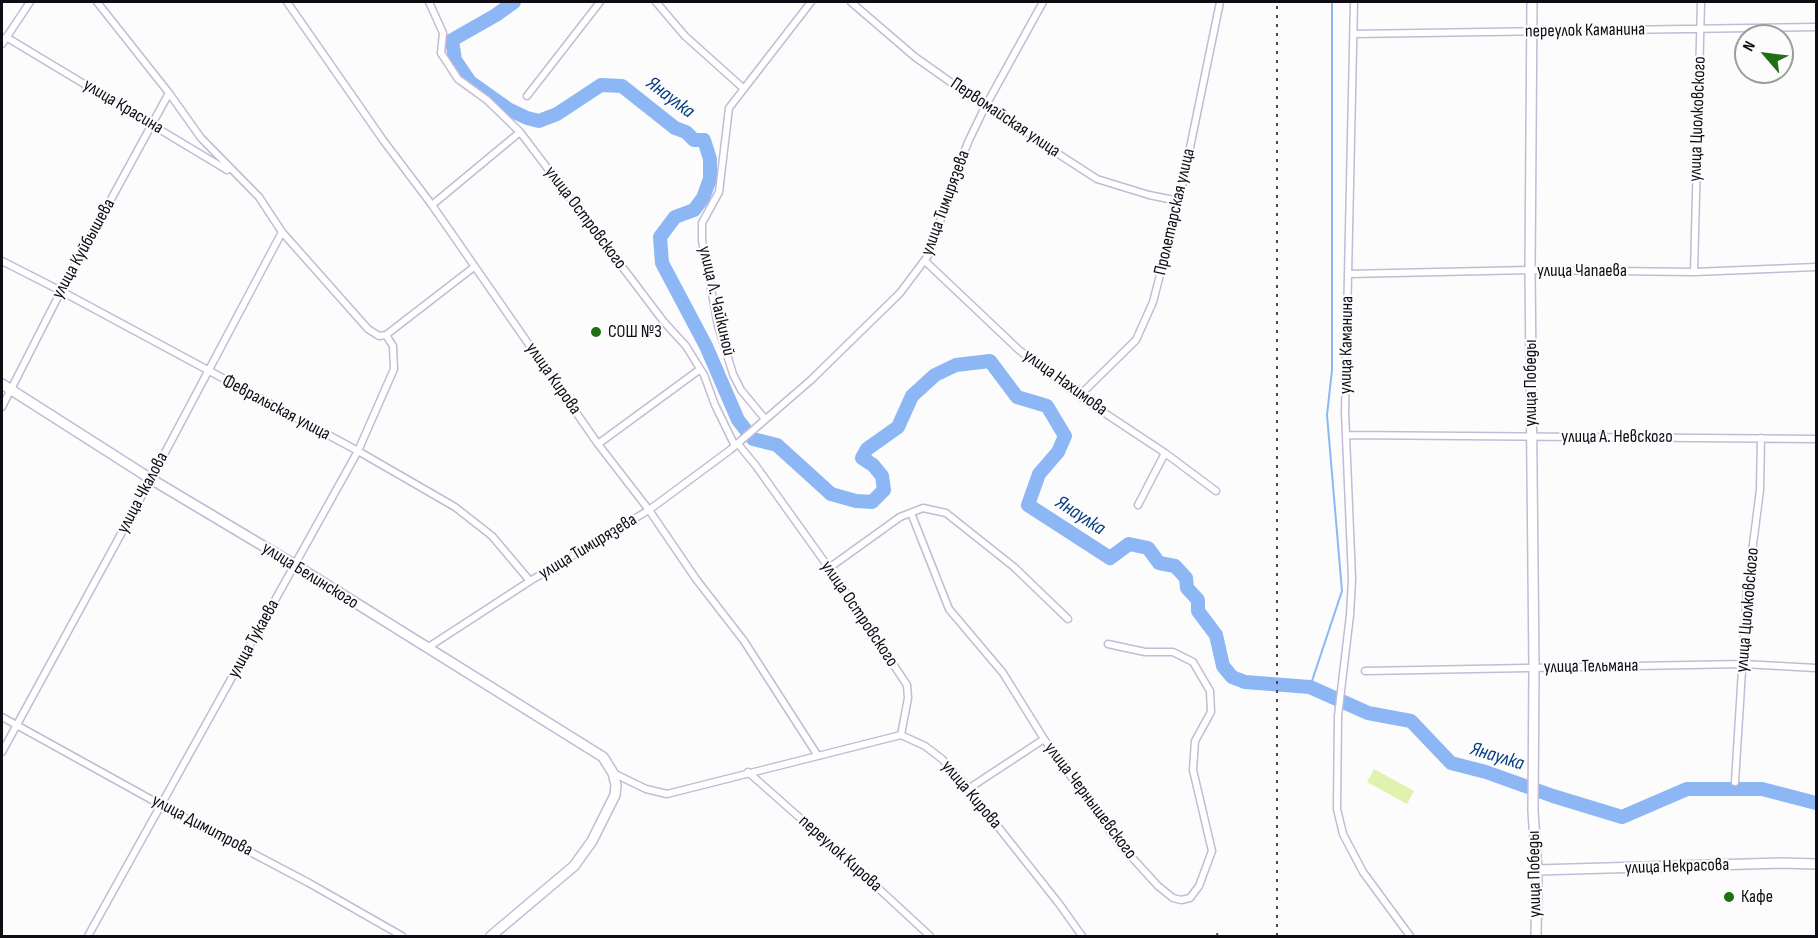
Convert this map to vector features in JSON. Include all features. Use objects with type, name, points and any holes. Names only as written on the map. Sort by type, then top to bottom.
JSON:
[{"type":"street","points":[[2,44],[30,2]]},
{"type":"street","points":[[97,2],[169,93],[201,138],[259,197],[282,232],[363,324],[379,336],[386,336],[474,267]]},
{"type":"street","name":"улица Кирова","points":[[287,2],[598,444],[744,641],[818,756]]},
{"type":"street","name":"улица Островского","points":[[429,2],[442,33],[441,53],[458,79],[487,100],[520,132],[664,321],[686,346],[704,375],[715,405],[736,445],[756,466],[829,568],[907,685],[906,713],[901,735]]},
{"type":"street","points":[[527,96],[600,2]]},
{"type":"street","points":[[656,2],[685,36],[743,88]]},
{"type":"street","name":"улица Л. Чайкиной","points":[[765,419],[741,390],[733,374],[718,326],[702,240],[702,224],[719,192],[729,108],[810,2]]},
{"type":"street","name":"Первомайская улица","points":[[851,2],[915,57],[985,107],[1012,121],[1097,179],[1149,195],[1179,201]]},
{"type":"street","name":"улица Тимирязева","points":[[426,649],[530,581],[649,510],[736,445],[811,380],[892,301],[930,253],[956,172],[985,107],[1042,2]]},
{"type":"street","name":"Пролетарская улица","points":[[1079,396],[1136,340],[1154,303],[1179,201],[1220,2]]},
{"type":"street","name":"улица Каманина","points":[[1354,2],[1346,435],[1352,579],[1338,716],[1337,809],[1343,834],[1363,872],[1410,936]]},
{"type":"street","name":"улица Победы","points":[[1532,2],[1530,270],[1533,811],[1537,870],[1536,936]]},
{"type":"street","name":"улица Циолковского","points":[[1694,272],[1701,2]]},
{"type":"street","name":"переулок Каманина","points":[[1354,34],[1816,27]]},
{"type":"street","name":"улица Красина","points":[[6,37],[240,177]]},
{"type":"street","name":"улица Куйбышева","points":[[2,407],[60,291],[169,93]]},
{"type":"street","points":[[432,205],[520,132]]},
{"type":"street","name":"улица Чкалова","points":[[2,752],[282,232]]},
{"type":"street","name":"Февральская улица","points":[[2,261],[358,451],[455,507],[492,536],[530,581]]},
{"type":"street","name":"улица Нахимова","points":[[925,261],[1019,350],[1079,396],[1165,453],[1216,491]]},
{"type":"street","name":"улица Чапаева","points":[[1348,274],[1530,270],[1694,272],[1816,267]]},
{"type":"street","name":"улица Тукаева","points":[[88,936],[358,451],[394,369],[393,346],[386,336]]},
{"type":"street","points":[[598,444],[699,370]]},
{"type":"street","name":"улица Белинского","points":[[2,384],[151,479],[586,746],[603,757],[613,773]]},
{"type":"street","name":"улица А. Невского","points":[[1346,435],[1816,439]]},
{"type":"street","name":"улица Циолковского","points":[[1735,782],[1747,591],[1760,490],[1761,438]]},
{"type":"street","points":[[1137,505],[1165,453]]},
{"type":"street","points":[[829,568],[900,517],[923,508],[946,513],[1014,567],[1068,619]]},
{"type":"street","name":"улица Чернышевского","points":[[911,513],[949,609],[1003,673],[1044,739],[1117,841],[1158,886],[1173,898],[1180,900],[1190,898],[1199,886],[1212,851],[1193,770],[1196,741],[1211,712],[1210,691],[1193,662],[1173,652],[1145,652],[1108,644]]},
{"type":"street","name":"улица Тельмана","points":[[1365,671],[1743,664],[1816,668]]},
{"type":"street","name":"улица Димитрова","points":[[2,717],[309,883],[402,936]]},
{"type":"street","points":[[613,773],[646,789],[667,794],[901,735]]},
{"type":"street","name":"улица Кирова","points":[[901,735],[925,746],[942,759],[1060,905],[1082,936]]},
{"type":"street","points":[[968,789],[1044,739]]},
{"type":"street","name":"переулок Кирова","points":[[748,772],[930,936]]},
{"type":"street","points":[[491,936],[574,866],[592,841],[615,795],[616,785],[613,773]]},
{"type":"street","name":"улица Некрасова","points":[[1537,870],[1816,864]]},
{"type":"green space","points":[[1374,769],[1414,791],[1407,804],[1367,782]]},
{"type":"waterway","name":"Янаулка","points":[[514,2],[452,40],[455,60],[470,82],[508,109],[539,121],[557,114],[601,85],[622,86],[675,128],[686,132],[694,140],[704,140],[710,159],[710,179],[703,198],[694,210],[675,217],[660,237],[662,263],[706,346],[738,420],[753,439],[777,445],[831,494],[856,501],[872,502],[884,490],[882,476],[873,465],[862,458],[867,449],[898,427],[912,396],[935,375],[956,365],[990,361],[1017,397],[1047,406],[1065,436],[1058,452],[1039,474],[1028,505],[1110,558],[1129,544],[1148,548],[1159,563],[1175,566],[1186,578],[1187,588],[1198,600],[1198,611],[1216,635],[1223,666],[1232,677],[1245,682],[1310,687],[1368,713],[1411,721],[1451,763],[1486,772],[1622,817],[1687,789],[1762,789],[1816,803]]},
{"type":"waterway","points":[[1310,687],[1342,591],[1327,415],[1332,370],[1332,2]]},
{"type":"railway","points":[[1277,2],[1277,936]]},
{"type":"railway","points":[[1217,936],[1218,928]]},
{"type":"place","name":"СОШ №3","points":[[596,332]]},
{"type":"place","name":"Кафе","points":[[1729,897]]}]
